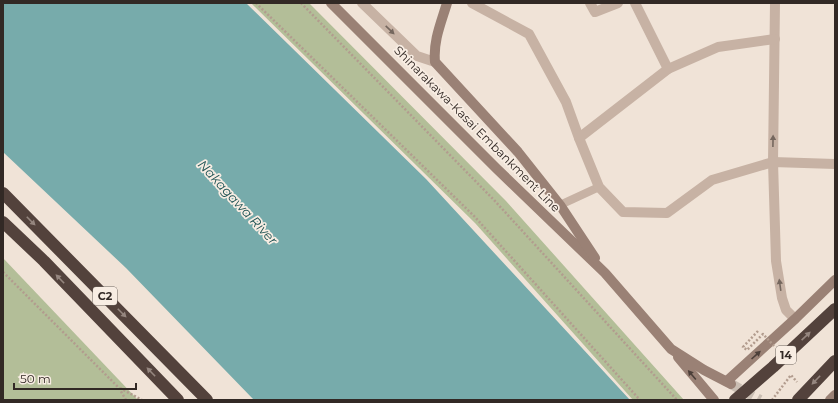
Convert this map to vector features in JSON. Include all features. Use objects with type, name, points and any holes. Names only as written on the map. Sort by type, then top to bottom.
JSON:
[{"type":"highway","name":"C2","points":[[3,193],[207,400]]},
{"type":"highway","name":"C2","points":[[3,222],[44,261],[178,400]]},
{"type":"highway","name":"14","points":[[735,400],[773,367],[835,308]]},
{"type":"highway","points":[[798,400],[835,361]]},
{"type":"main road","name":"Shinarakawa-Kasai Embankment Line","points":[[331,3],[496,169],[605,273]]},
{"type":"main road","points":[[447,3],[436,36],[434,51],[435,62],[518,152],[560,205],[605,273],[714,400]]},
{"type":"main road","points":[[671,349],[704,370],[729,382],[835,280]]},
{"type":"main road","points":[[830,400],[835,395]]},
{"type":"street","points":[[362,3],[417,56],[435,62]]},
{"type":"street","points":[[472,3],[529,34],[566,102],[578,138],[599,187],[623,212],[667,213],[712,180],[773,162],[835,164]]},
{"type":"street","points":[[590,3],[595,12],[618,3]]},
{"type":"street","points":[[635,3],[668,69]]},
{"type":"street","points":[[775,3],[773,162],[776,261],[782,298],[786,310],[795,319]]},
{"type":"street","points":[[578,138],[668,69],[718,47],[775,39]]},
{"type":"lane","points":[[560,205],[599,187]]},
{"type":"path","points":[[256,3],[475,217],[640,400]]},
{"type":"path","points":[[301,3],[494,200],[676,400]]},
{"type":"path","points":[[3,272],[119,388],[126,400]]},
{"type":"path","points":[[758,332],[743,347],[746,350],[763,334],[774,346]]},
{"type":"path","points":[[772,400],[791,375]]},
{"type":"path","points":[[119,388],[142,400]]},
{"type":"green space","points":[[251,3],[309,3],[506,201],[684,400],[633,400],[475,223]]},
{"type":"green space","points":[[3,258],[138,400],[3,400]]},
{"type":"water","name":"Nakagawa River","points":[[3,3],[246,3],[426,179],[630,400],[254,400],[126,268],[3,152]]},
{"type":"tunnel","points":[[731,384],[760,400]]}]
